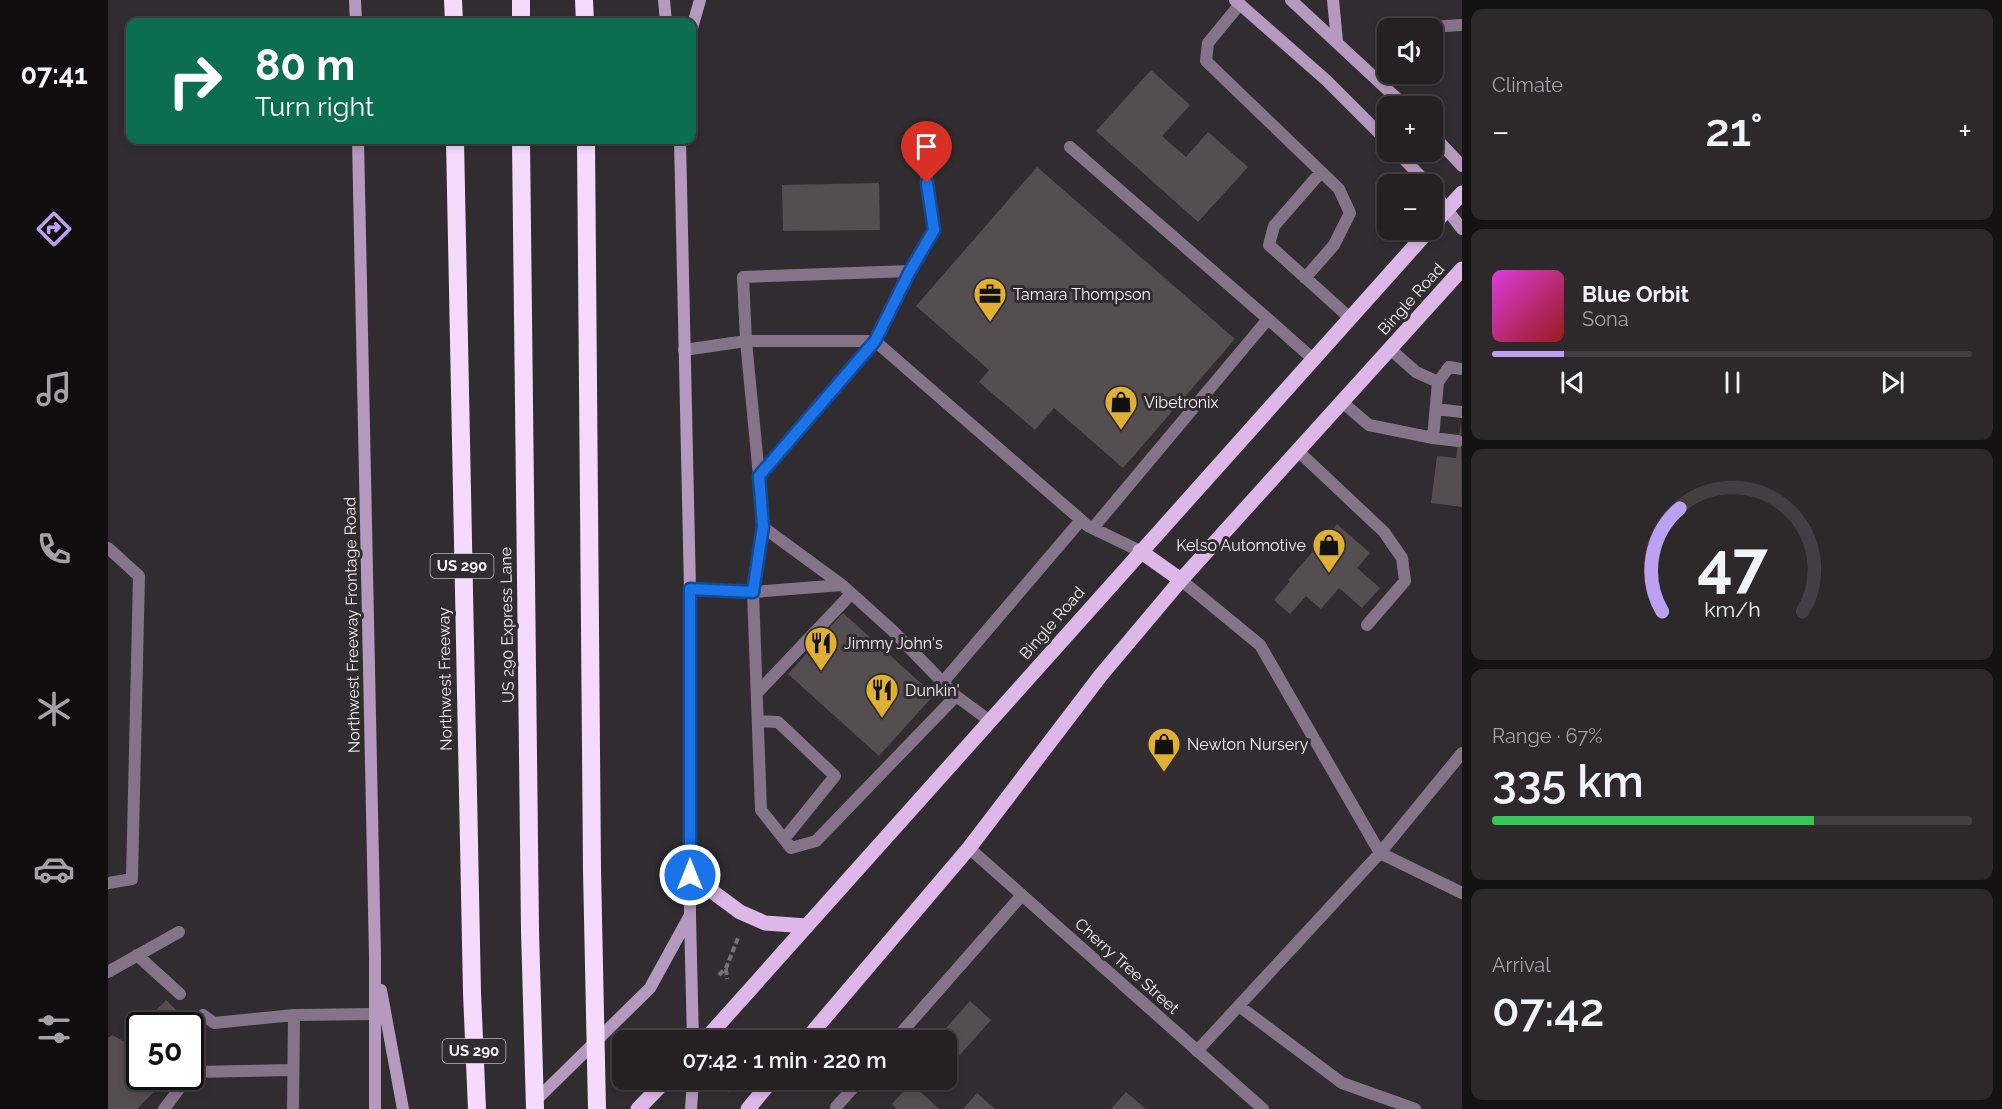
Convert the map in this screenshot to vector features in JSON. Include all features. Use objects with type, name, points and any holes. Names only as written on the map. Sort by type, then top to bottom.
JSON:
[{"type":"highway","points":[[453,0],[454,18]]},
{"type":"highway","points":[[521,0],[521,18]]},
{"type":"highway","points":[[584,0],[585,18]]},
{"type":"highway","name":"Northwest Freeway","points":[[455,144],[472,993],[477,1109]]},
{"type":"highway","name":"US 290 Express Lane","points":[[521,144],[530,930],[535,1109]]},
{"type":"highway","points":[[586,144],[592,870],[597,1109]]},
{"type":"main road","points":[[355,0],[356,18]]},
{"type":"main road","points":[[664,0],[666,18]]},
{"type":"main road","points":[[695,18],[700,0]]},
{"type":"main road","points":[[1291,0],[1395,96]]},
{"type":"main road","points":[[1333,0],[1337,41]]},
{"type":"main road","points":[[1237,2],[1326,81],[1377,131]]},
{"type":"main road","name":"Northwest Freeway Frontage Road","points":[[358,144],[375,956],[375,1109]]},
{"type":"main road","points":[[680,144],[690,589],[690,917],[693,1030]]},
{"type":"main road","points":[[1443,146],[1462,166]]},
{"type":"main road","points":[[1407,162],[1418,174]]},
{"type":"main road","points":[[1443,214],[1462,193]]},
{"type":"main road","points":[[1443,203],[1462,230]]},
{"type":"main road","name":"Bingle Road","points":[[714,1030],[1420,240]]},
{"type":"main road","name":"Bingle Road","points":[[815,1030],[969,848],[1101,675],[1181,580],[1462,268]]},
{"type":"main road","points":[[1140,551],[1181,580]]},
{"type":"main road","points":[[690,875],[740,912],[765,923],[807,926]]},
{"type":"main road","points":[[527,1109],[650,988],[690,917]]},
{"type":"main road","points":[[375,956],[404,1109]]},
{"type":"main road","points":[[638,1109],[656,1090]]},
{"type":"main road","points":[[691,1109],[692,1090]]},
{"type":"main road","points":[[748,1109],[764,1090]]},
{"type":"street","points":[[1237,2],[1208,43],[1206,61],[1339,189],[1350,213],[1334,245],[1305,278]]},
{"type":"street","points":[[1443,26],[1462,24]]},
{"type":"street","points":[[1070,147],[1313,359]]},
{"type":"street","points":[[759,476],[875,341],[910,271],[934,230],[924,160]]},
{"type":"street","points":[[1321,172],[1274,226],[1269,245],[1350,318]]},
{"type":"street","points":[[787,844],[761,810],[753,592],[763,526],[746,341],[743,278],[910,271]]},
{"type":"street","points":[[1093,528],[1268,319]]},
{"type":"street","points":[[684,350],[746,341],[875,341],[1081,520],[1140,551]]},
{"type":"street","points":[[1390,349],[1416,372],[1438,382]]},
{"type":"street","points":[[1433,438],[1438,382],[1449,367],[1462,369]]},
{"type":"street","points":[[1342,402],[1369,425],[1458,441]]},
{"type":"street","points":[[1436,409],[1462,412]]},
{"type":"street","points":[[1298,451],[1384,532],[1402,558],[1405,580],[1367,625]]},
{"type":"street","points":[[943,682],[1081,520]]},
{"type":"street","points":[[763,526],[846,589],[893,631],[956,696],[990,721]]},
{"type":"street","points":[[108,548],[139,576],[132,879],[108,884]]},
{"type":"street","points":[[1181,580],[1260,645],[1380,853],[1462,893]]},
{"type":"street","points":[[690,589],[753,592],[846,589]]},
{"type":"street","points":[[757,693],[846,589]]},
{"type":"street","points":[[787,844],[816,841],[956,696]]},
{"type":"street","points":[[758,721],[778,722],[835,776],[787,844]]},
{"type":"street","points":[[1197,1051],[1380,853],[1462,753]]},
{"type":"street","name":"Cherry Tree Street","points":[[969,848],[1263,1109]]},
{"type":"street","points":[[904,1030],[1022,895]]},
{"type":"street","points":[[108,972],[178,932]]},
{"type":"street","points":[[137,955],[180,994]]},
{"type":"street","points":[[1239,1006],[1342,1083],[1414,1109]]},
{"type":"street","points":[[204,1016],[214,1023],[294,1015],[376,1014]]},
{"type":"street","points":[[293,1109],[294,1015]]},
{"type":"street","points":[[204,1072],[293,1070]]},
{"type":"street","points":[[164,1109],[178,1090]]},
{"type":"street","points":[[836,1107],[851,1090]]},
{"type":"path","points":[[719,975],[726,968],[738,938]]},
{"type":"path","points":[[726,968],[727,979]]},
{"type":"building","points":[[1151,70],[1190,105],[1162,136],[1186,157],[1208,132],[1248,167],[1198,222],[1096,131]]},
{"type":"building","points":[[1037,167],[1235,339],[1123,468],[1054,408],[1035,430],[979,382],[989,370],[916,306]]},
{"type":"building","points":[[879,183],[880,230],[783,231],[782,185]]},
{"type":"building","points":[[1461,422],[1462,507],[1431,503],[1437,456],[1456,458]]},
{"type":"building","name":"Kelso Automotive","points":[[1337,524],[1370,553],[1357,568],[1380,588],[1362,608],[1339,588],[1321,609],[1306,596],[1290,614],[1274,600],[1290,581],[1288,580]]},
{"type":"building","points":[[843,613],[934,695],[879,756],[788,674]]},
{"type":"building","points":[[166,1000],[178,1012],[154,1012]]},
{"type":"building","points":[[970,1001],[991,1020],[959,1056],[957,1054],[957,1030],[944,1030]]},
{"type":"building","points":[[112,1035],[125,1042],[126,1090],[155,1090],[137,1109],[108,1109],[108,1038]]},
{"type":"building","points":[[905,1090],[919,1090],[939,1109],[897,1109],[892,1104]]},
{"type":"building","points":[[1126,1092],[1146,1109],[1111,1109]]},
{"type":"building","points":[[977,1093],[995,1109],[963,1109]]},
{"type":"place","name":"Tamara Thompson","points":[[990,323]]},
{"type":"place","name":"Vibetronix","points":[[1121,431]]},
{"type":"place","name":"Kelso Automotive","points":[[1329,574]]},
{"type":"place","name":"Jimmy John's","points":[[821,672]]},
{"type":"place","name":"Dunkin'","points":[[882,719]]},
{"type":"place","name":"Newton Nursery","points":[[1164,773]]},
{"type":"route","points":[[690,875],[690,589],[753,592],[763,526],[759,476],[875,341],[910,271],[934,230],[927,183]]}]
